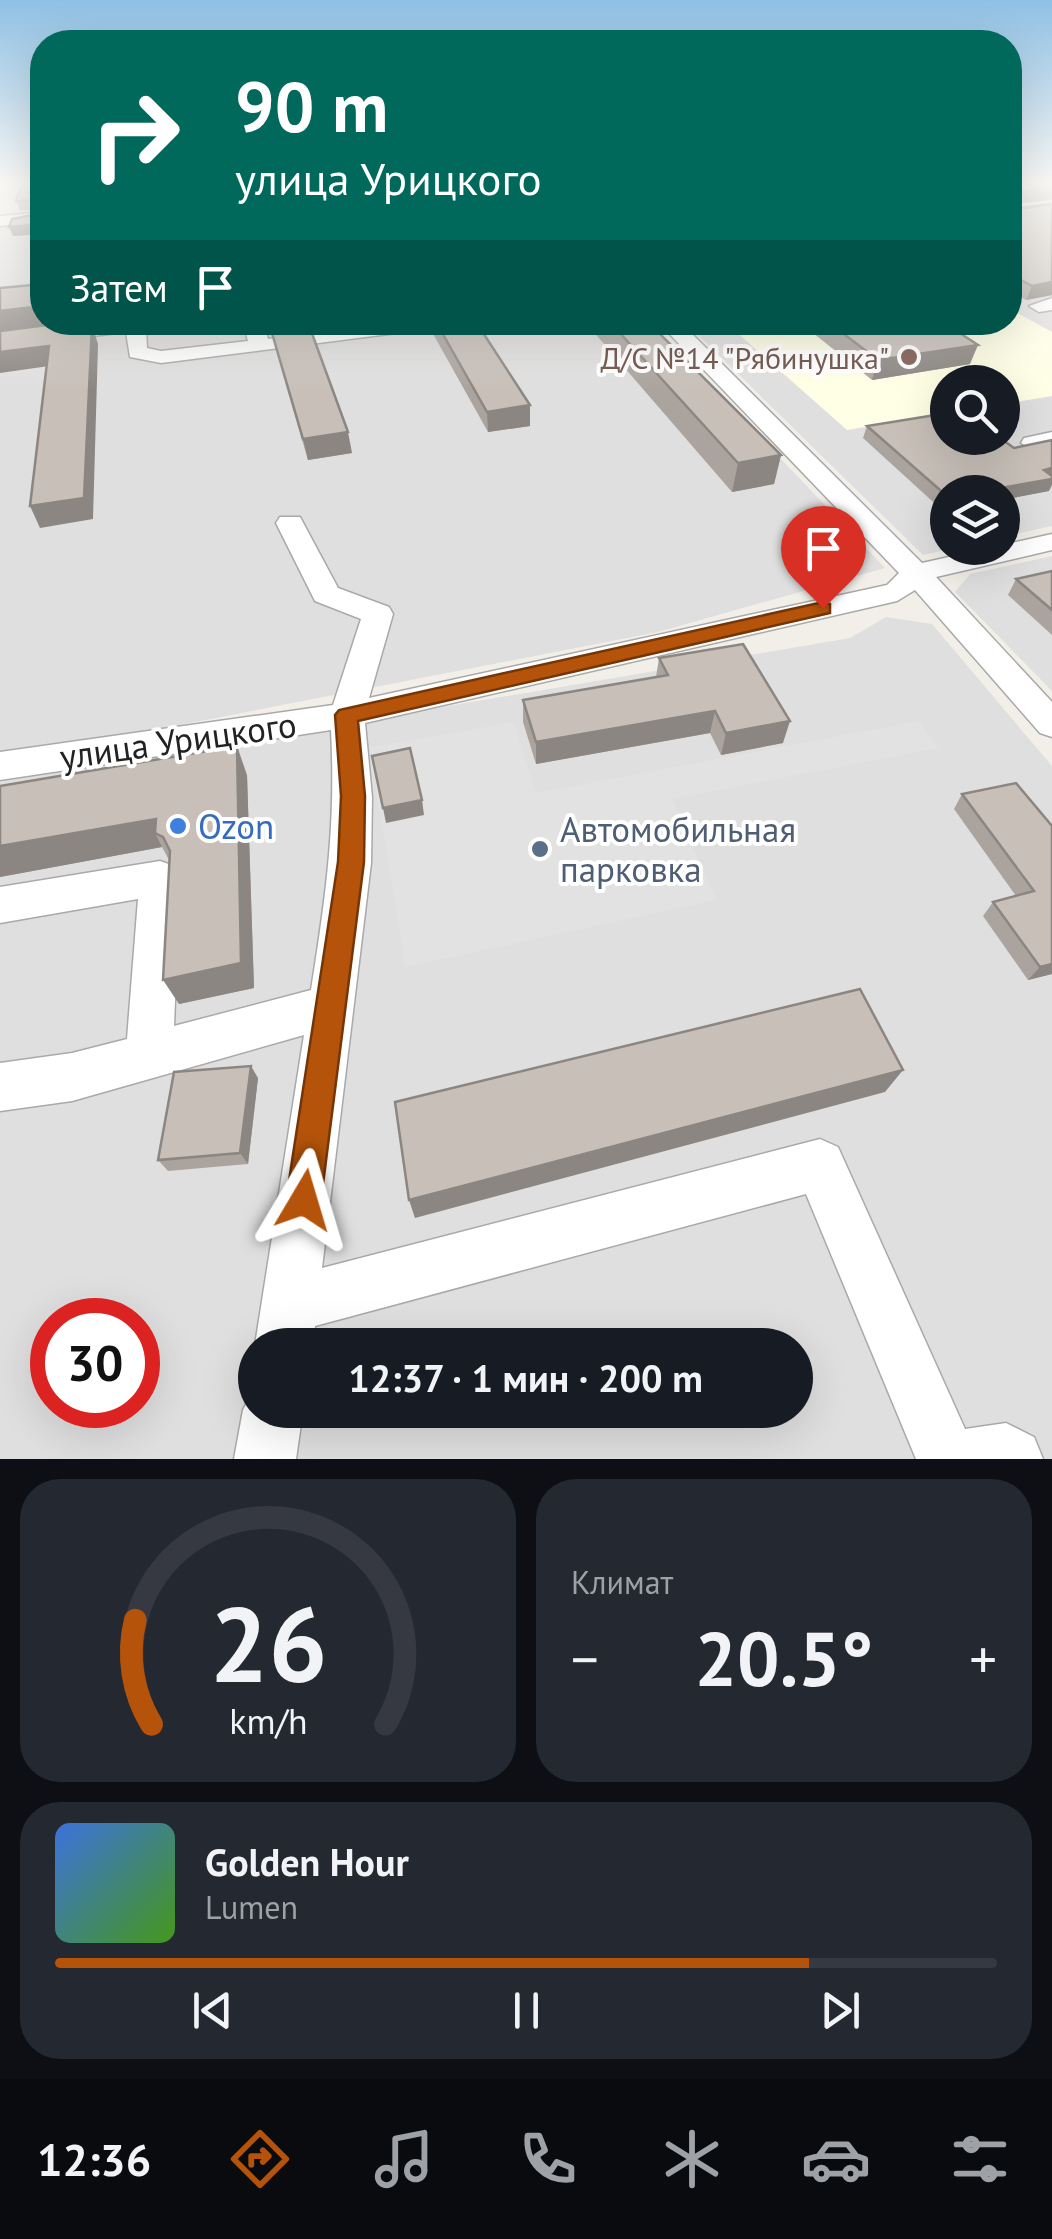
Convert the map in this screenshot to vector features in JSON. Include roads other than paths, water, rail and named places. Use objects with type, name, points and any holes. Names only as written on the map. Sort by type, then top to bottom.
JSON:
[{"type":"street","points":[[0,342],[52,335]]},
{"type":"street","points":[[135,335],[137,353],[161,357],[341,335]]},
{"type":"street","points":[[257,335],[260,346]]},
{"type":"street","points":[[681,335],[916,573],[1052,724]]},
{"type":"street","points":[[290,523],[326,594],[378,614],[346,715],[353,796],[351,862],[287,1324],[820,1164],[948,1459]]},
{"type":"street","name":"улица Урицкого","points":[[0,766],[346,715],[896,592],[916,573],[1052,542]]},
{"type":"street","points":[[0,905],[160,878],[150,1056]]},
{"type":"street","points":[[0,1087],[72,1076],[330,1006]]},
{"type":"street","points":[[265,1459],[270,1428]]},
{"type":"street","points":[[967,1459],[1006,1454],[1012,1459]]},
{"type":"place","name":"Д/С №14 \"Рябинушка\"","points":[[909,357]]},
{"type":"place","name":"Ozon","points":[[178,826]]},
{"type":"place","name":"Автомобильная парковка","points":[[540,849]]}]
